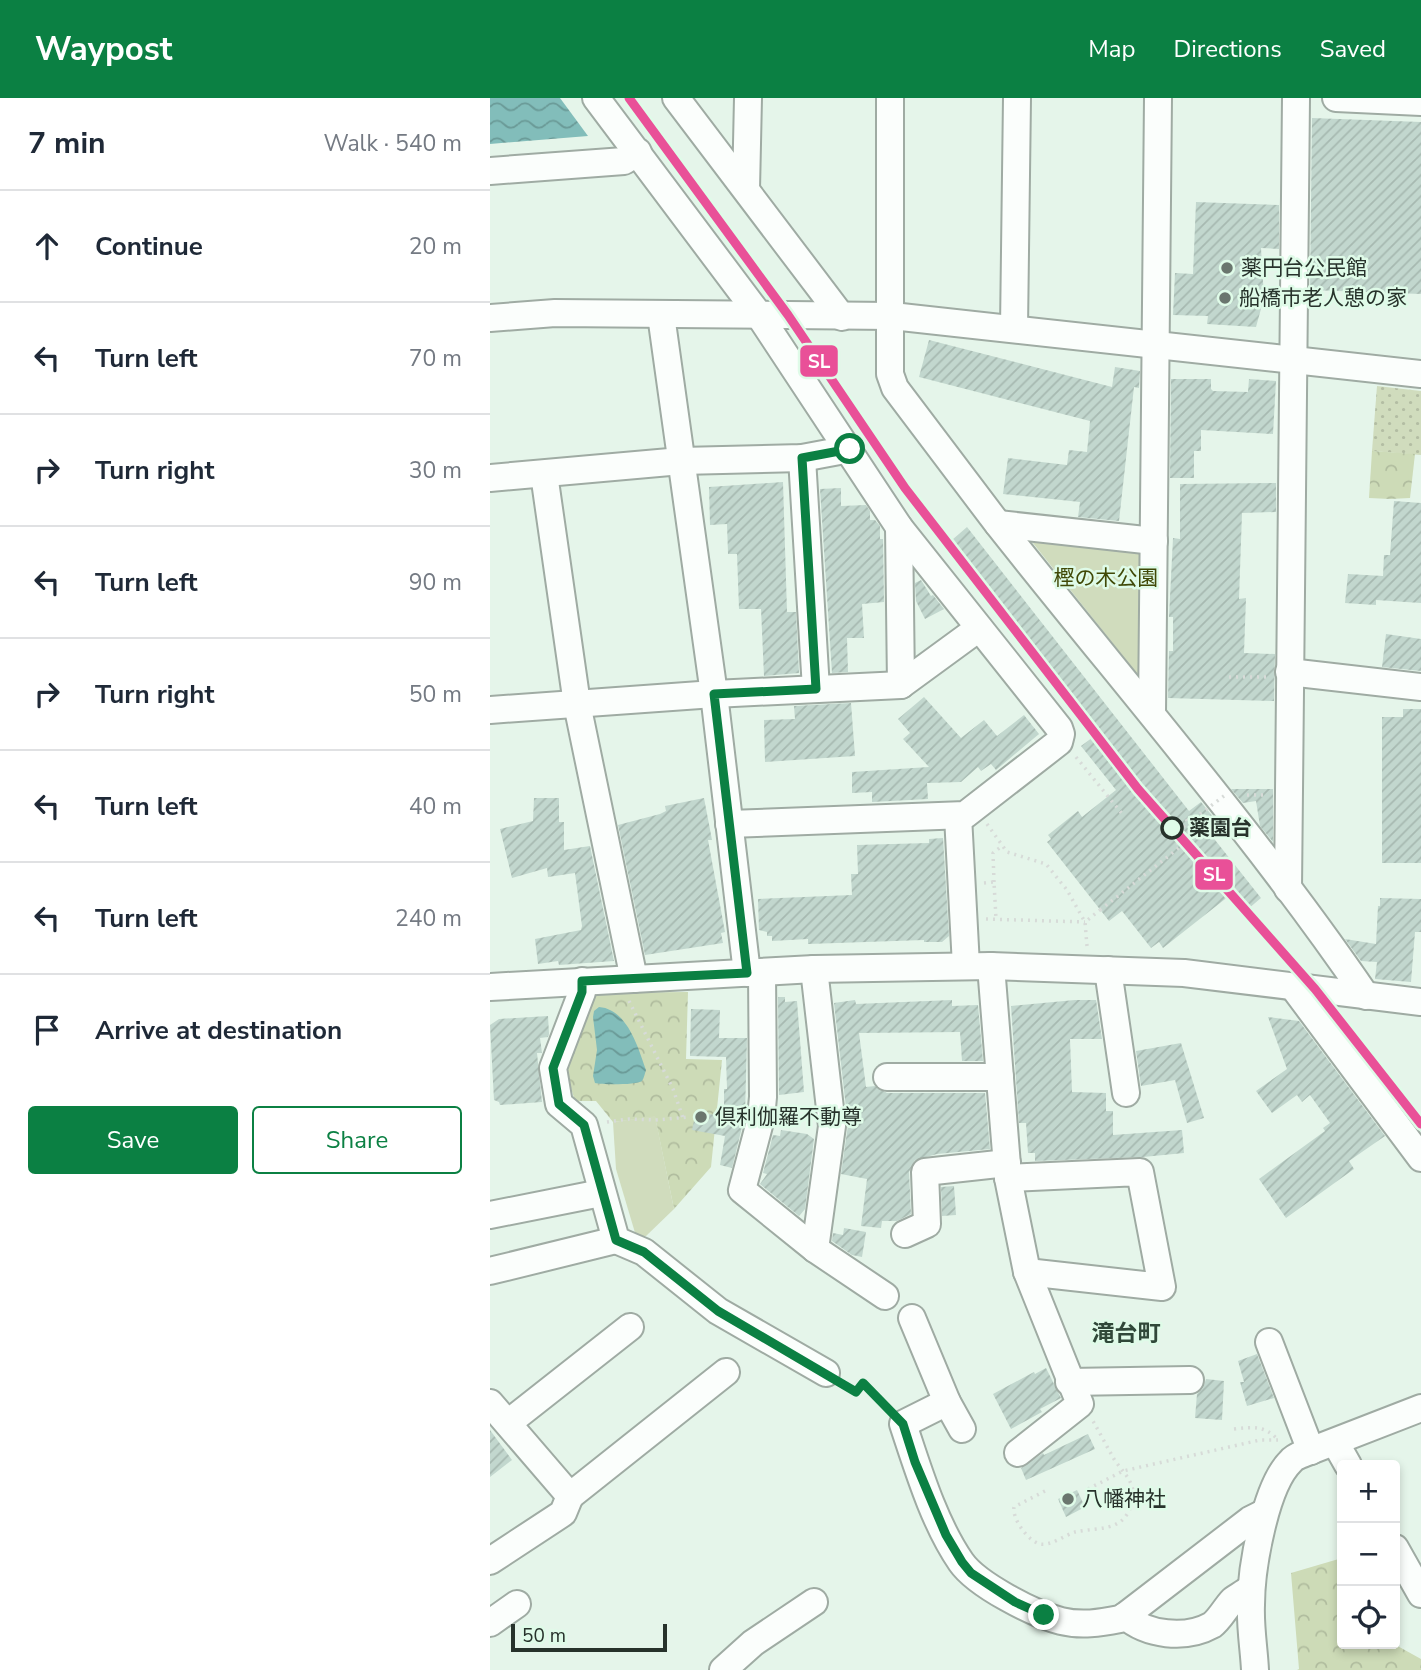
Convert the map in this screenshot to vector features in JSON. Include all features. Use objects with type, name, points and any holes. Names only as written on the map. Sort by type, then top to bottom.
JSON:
[{"type":"street","points":[[596,98],[759,315],[900,527],[1059,728],[1059,742],[965,815],[971,817]]},
{"type":"street","points":[[676,98],[842,317]]},
{"type":"street","points":[[746,189],[748,98]]},
{"type":"street","points":[[891,98],[890,374],[895,388],[998,524],[1152,713],[1288,889],[1366,996]]},
{"type":"street","points":[[1014,328],[1017,98]]},
{"type":"street","points":[[1152,713],[1158,98]]},
{"type":"street","points":[[1288,889],[1296,98]]},
{"type":"street","points":[[1336,98],[1421,102]]},
{"type":"street","points":[[490,172],[624,161],[638,152]]},
{"type":"street","points":[[490,318],[555,313],[892,316],[1421,374]]},
{"type":"street","points":[[661,315],[714,694],[729,824],[755,973],[762,1108],[742,1190],[815,1249],[885,1296]]},
{"type":"street","points":[[490,478],[681,461],[802,458],[850,449]]},
{"type":"street","points":[[802,458],[816,689]]},
{"type":"street","points":[[544,474],[577,704],[629,984]]},
{"type":"street","points":[[998,524],[1154,541]]},
{"type":"street","points":[[900,527],[901,685]]},
{"type":"street","points":[[490,710],[714,694],[901,685],[979,628]]},
{"type":"street","points":[[1289,675],[1421,687]]},
{"type":"street","points":[[729,824],[971,817]]},
{"type":"street","points":[[971,817],[978,966],[1000,1077],[1008,1171],[1027,1272],[1074,1393]]},
{"type":"street","points":[[490,987],[582,981],[629,984],[814,969],[978,966],[1184,973],[1421,1002]]},
{"type":"street","points":[[814,969],[832,1126],[815,1249]]},
{"type":"street","points":[[1108,970],[1126,1093]]},
{"type":"street","points":[[582,981],[582,992],[553,1068],[559,1104],[584,1125],[616,1240]]},
{"type":"street","points":[[1294,988],[1421,1158]]},
{"type":"street","points":[[887,1077],[1000,1077]]},
{"type":"street","points":[[905,1234],[927,1224],[925,1172],[1140,1172],[1161,1287],[1027,1272]]},
{"type":"street","points":[[490,1215],[601,1193]]},
{"type":"street","points":[[490,1272],[616,1240],[644,1252],[718,1311],[825,1373]]},
{"type":"street","points":[[912,1318],[947,1402],[962,1429]]},
{"type":"street","points":[[508,1423],[630,1327]]},
{"type":"street","points":[[1269,1342],[1325,1453]]},
{"type":"street","points":[[490,1561],[563,1513],[570,1496],[726,1372]]},
{"type":"street","points":[[1018,1453],[1074,1393],[1190,1380]]},
{"type":"street","points":[[947,1402],[903,1424],[915,1462],[946,1535],[971,1573],[1015,1602],[1061,1621],[1096,1623],[1120,1619],[1250,1520],[1264,1513]]},
{"type":"street","points":[[490,1403],[570,1496]]},
{"type":"street","points":[[1255,1670],[1251,1588],[1264,1513],[1281,1475],[1292,1460],[1325,1453],[1421,1408]]},
{"type":"street","points":[[1400,1557],[1421,1594]]},
{"type":"street","points":[[1125,1616],[1135,1625],[1164,1633],[1192,1631],[1213,1624],[1233,1600],[1251,1588]]},
{"type":"street","points":[[723,1670],[753,1643],[814,1602]]},
{"type":"street","points":[[490,1623],[517,1604]]},
{"type":"path","points":[[1229,677],[1289,675]]},
{"type":"path","points":[[1070,749],[1123,815]]},
{"type":"path","points":[[982,919],[1085,922],[1180,847],[1172,835],[1187,821],[1224,796]]},
{"type":"path","points":[[971,817],[1003,845],[1007,852],[1046,864],[1067,890],[1085,922],[1087,946]]},
{"type":"path","points":[[996,919],[993,853],[1003,845]]},
{"type":"path","points":[[977,884],[994,882]]},
{"type":"path","points":[[629,984],[683,1118]]},
{"type":"path","points":[[584,1125],[629,1119],[689,1117]]},
{"type":"path","points":[[825,1373],[856,1392],[863,1383],[903,1424]]},
{"type":"path","points":[[1045,1491],[1014,1507],[1017,1525],[1036,1543],[1044,1544],[1073,1532],[1119,1523],[1133,1504],[1134,1493],[1129,1479],[1086,1407],[1074,1393]]},
{"type":"path","points":[[1234,1429],[1251,1427],[1270,1431],[1278,1440]]},
{"type":"path","points":[[1088,1489],[1123,1471],[1259,1440],[1278,1440],[1325,1453]]},
{"type":"green space","points":[[1377,386],[1421,391],[1421,455],[1372,451]]},
{"type":"green space","points":[[1372,451],[1415,454],[1410,498],[1369,498]]},
{"type":"green space","name":"樫の木公園","points":[[1025,533],[1141,546],[1142,680]]},
{"type":"green space","points":[[688,992],[686,1059],[722,1060],[711,1167],[674,1209],[655,1117],[613,1122],[596,1101],[575,1101],[564,1065],[592,993]]},
{"type":"green space","points":[[655,1116],[674,1209],[646,1236],[636,1236],[616,1169],[613,1122]]},
{"type":"green space","points":[[1337,1559],[1337,1649],[1400,1647],[1421,1659],[1421,1670],[1297,1670],[1291,1573]]},
{"type":"water","points":[[490,98],[560,98],[588,136],[490,144]]},
{"type":"water","points":[[599,1007],[617,1014],[630,1031],[646,1070],[642,1081],[595,1083],[593,1076],[597,1050],[593,1017],[594,1011]]},
{"type":"building","points":[[1312,118],[1421,122],[1421,294],[1310,290]]},
{"type":"building","name":"薬円台公民館","points":[[1196,202],[1279,205],[1279,249],[1261,248],[1264,298],[1256,327],[1207,324],[1208,316],[1173,315],[1175,273],[1193,274]]},
{"type":"building","points":[[929,340],[1112,387],[1115,367],[1140,371],[1139,388],[1134,387],[1119,521],[1078,517],[1080,502],[1003,494],[1008,458],[1067,465],[1069,450],[1087,452],[1090,421],[919,377]]},
{"type":"building","points":[[1171,379],[1211,379],[1213,391],[1248,392],[1249,379],[1276,381],[1273,434],[1201,430],[1201,451],[1194,451],[1194,478],[1170,478]]},
{"type":"building","points":[[783,482],[787,612],[796,612],[799,673],[764,676],[761,609],[739,609],[737,554],[728,554],[727,524],[710,525],[709,487]]},
{"type":"building","points":[[1276,483],[1276,512],[1242,513],[1239,599],[1246,598],[1244,653],[1275,654],[1274,701],[1168,698],[1169,651],[1173,651],[1173,617],[1169,617],[1173,538],[1180,539],[1180,484]]},
{"type":"building","points":[[841,488],[841,506],[866,505],[870,511],[870,520],[875,520],[880,526],[880,539],[883,539],[884,602],[862,604],[864,638],[847,638],[848,672],[832,673],[820,489]]},
{"type":"building","points":[[1394,501],[1421,503],[1421,603],[1376,600],[1376,605],[1345,603],[1348,574],[1383,576],[1384,555],[1390,555]]},
{"type":"building","points":[[967,527],[1189,811],[1201,802],[1214,818],[1204,826],[1261,898],[1248,909],[1234,892],[1163,948],[1159,942],[1151,948],[1122,911],[1109,921],[1047,842],[1051,839],[1048,835],[1078,811],[1082,817],[1116,790],[1081,746],[1100,732],[951,541]]},
{"type":"building","points":[[921,580],[931,596],[933,595],[944,609],[925,619],[916,601],[915,583]]},
{"type":"building","points":[[1386,634],[1421,639],[1421,671],[1382,667]]},
{"type":"building","points":[[924,697],[961,738],[984,720],[997,736],[1024,715],[1039,734],[996,770],[991,764],[981,771],[978,767],[961,782],[927,783],[928,799],[872,802],[872,792],[852,793],[852,772],[929,767],[903,739],[910,733],[898,719]]},
{"type":"building","points":[[851,703],[855,756],[765,762],[764,720],[795,719],[794,706]]},
{"type":"building","points":[[1403,709],[1421,709],[1421,863],[1382,863],[1382,717],[1403,717]]},
{"type":"building","points":[[1231,789],[1273,789],[1273,842],[1260,826],[1256,801],[1243,803]]},
{"type":"building","points":[[534,798],[559,798],[559,822],[564,822],[564,850],[590,846],[614,961],[559,965],[558,961],[538,964],[535,939],[581,930],[582,926],[575,873],[548,877],[547,868],[512,878],[500,829],[533,821]]},
{"type":"building","points":[[704,798],[712,840],[708,840],[725,932],[721,933],[723,943],[645,955],[618,825],[660,814],[666,811],[665,806]]},
{"type":"building","points":[[943,838],[949,936],[942,942],[924,940],[808,944],[808,939],[772,941],[772,936],[759,930],[758,899],[852,895],[851,874],[858,874],[857,845],[929,843],[929,839]]},
{"type":"building","points":[[1380,898],[1421,899],[1421,932],[1415,932],[1411,982],[1375,979],[1377,962],[1361,961],[1345,939],[1376,944]]},
{"type":"building","points":[[778,997],[785,997],[785,1002],[797,1001],[804,1092],[779,1095]]},
{"type":"building","points":[[855,1000],[856,1004],[952,1000],[952,1006],[978,1005],[983,1061],[962,1061],[960,1032],[859,1033],[866,1087],[875,1086],[887,1093],[985,1093],[990,1149],[937,1154],[915,1160],[909,1172],[911,1214],[897,1221],[882,1221],[881,1228],[861,1226],[867,1179],[841,1174],[848,1125],[834,1003]]},
{"type":"building","points":[[1096,1000],[1102,1039],[1070,1039],[1072,1092],[1106,1093],[1106,1111],[1113,1111],[1113,1135],[1182,1130],[1184,1153],[1035,1161],[1035,1153],[1028,1153],[1026,1123],[1019,1123],[1011,1006]]},
{"type":"building","points":[[691,1009],[720,1010],[719,1038],[747,1038],[745,1115],[732,1168],[720,1165],[725,1136],[692,1130],[696,1111],[724,1117],[724,1089],[727,1089],[726,1057],[690,1056]]},
{"type":"building","points":[[548,1016],[549,1034],[548,1037],[540,1038],[542,1053],[537,1053],[542,1102],[500,1105],[494,1100],[490,1025],[499,1019]]},
{"type":"building","points":[[1268,1017],[1299,1021],[1385,1136],[1349,1161],[1354,1169],[1286,1218],[1259,1179],[1325,1131],[1323,1128],[1330,1123],[1310,1095],[1302,1102],[1297,1095],[1272,1113],[1256,1091],[1287,1069]]},
{"type":"building","points":[[1181,1043],[1204,1118],[1187,1123],[1175,1080],[1141,1086],[1136,1051]]},
{"type":"building","points":[[781,1130],[807,1134],[814,1139],[805,1209],[799,1216],[760,1184],[767,1174],[763,1173],[773,1135],[780,1136]]},
{"type":"building","points":[[954,1186],[956,1215],[942,1216],[941,1187]]},
{"type":"building","points":[[844,1228],[866,1232],[862,1257],[852,1255],[832,1241],[833,1233],[843,1235]]},
{"type":"building","points":[[1257,1354],[1274,1398],[1247,1406],[1240,1382],[1244,1382],[1238,1361]]},
{"type":"building","points":[[1046,1368],[1061,1398],[1011,1429],[993,1394]]},
{"type":"building","points":[[1206,1379],[1224,1381],[1222,1420],[1195,1418],[1197,1394]]},
{"type":"building","points":[[490,1430],[512,1460],[490,1477]]},
{"type":"building","points":[[1088,1434],[1095,1449],[1026,1480],[1021,1468],[1043,1453],[1044,1455]]},
{"type":"building","points":[[1077,1490],[1085,1507],[1066,1517],[1058,1499]]},
{"type":"transit line","name":"SL","points":[[629,98],[788,315],[905,488],[1138,789],[1315,989],[1421,1124]]},
{"type":"place","name":"薬円台公民館","points":[[1227,268]]},
{"type":"place","name":"船橋市老人憩の家","points":[[1225,298]]},
{"type":"place","name":"薬園台","points":[[1172,828]]},
{"type":"place","name":"倶利伽羅不動尊","points":[[701,1117]]},
{"type":"place","name":"八幡神社","points":[[1068,1499]]},
{"type":"district","name":"滝台町","points":[[1126,1333]]},
{"type":"route","points":[[850,449],[802,458],[816,689],[714,694],[747,973],[582,981],[582,992],[553,1068],[559,1104],[584,1125],[616,1240],[644,1252],[718,1311],[856,1392],[863,1383],[903,1424],[915,1462],[946,1535],[962,1562],[971,1573],[1015,1602],[1044,1615]]}]
